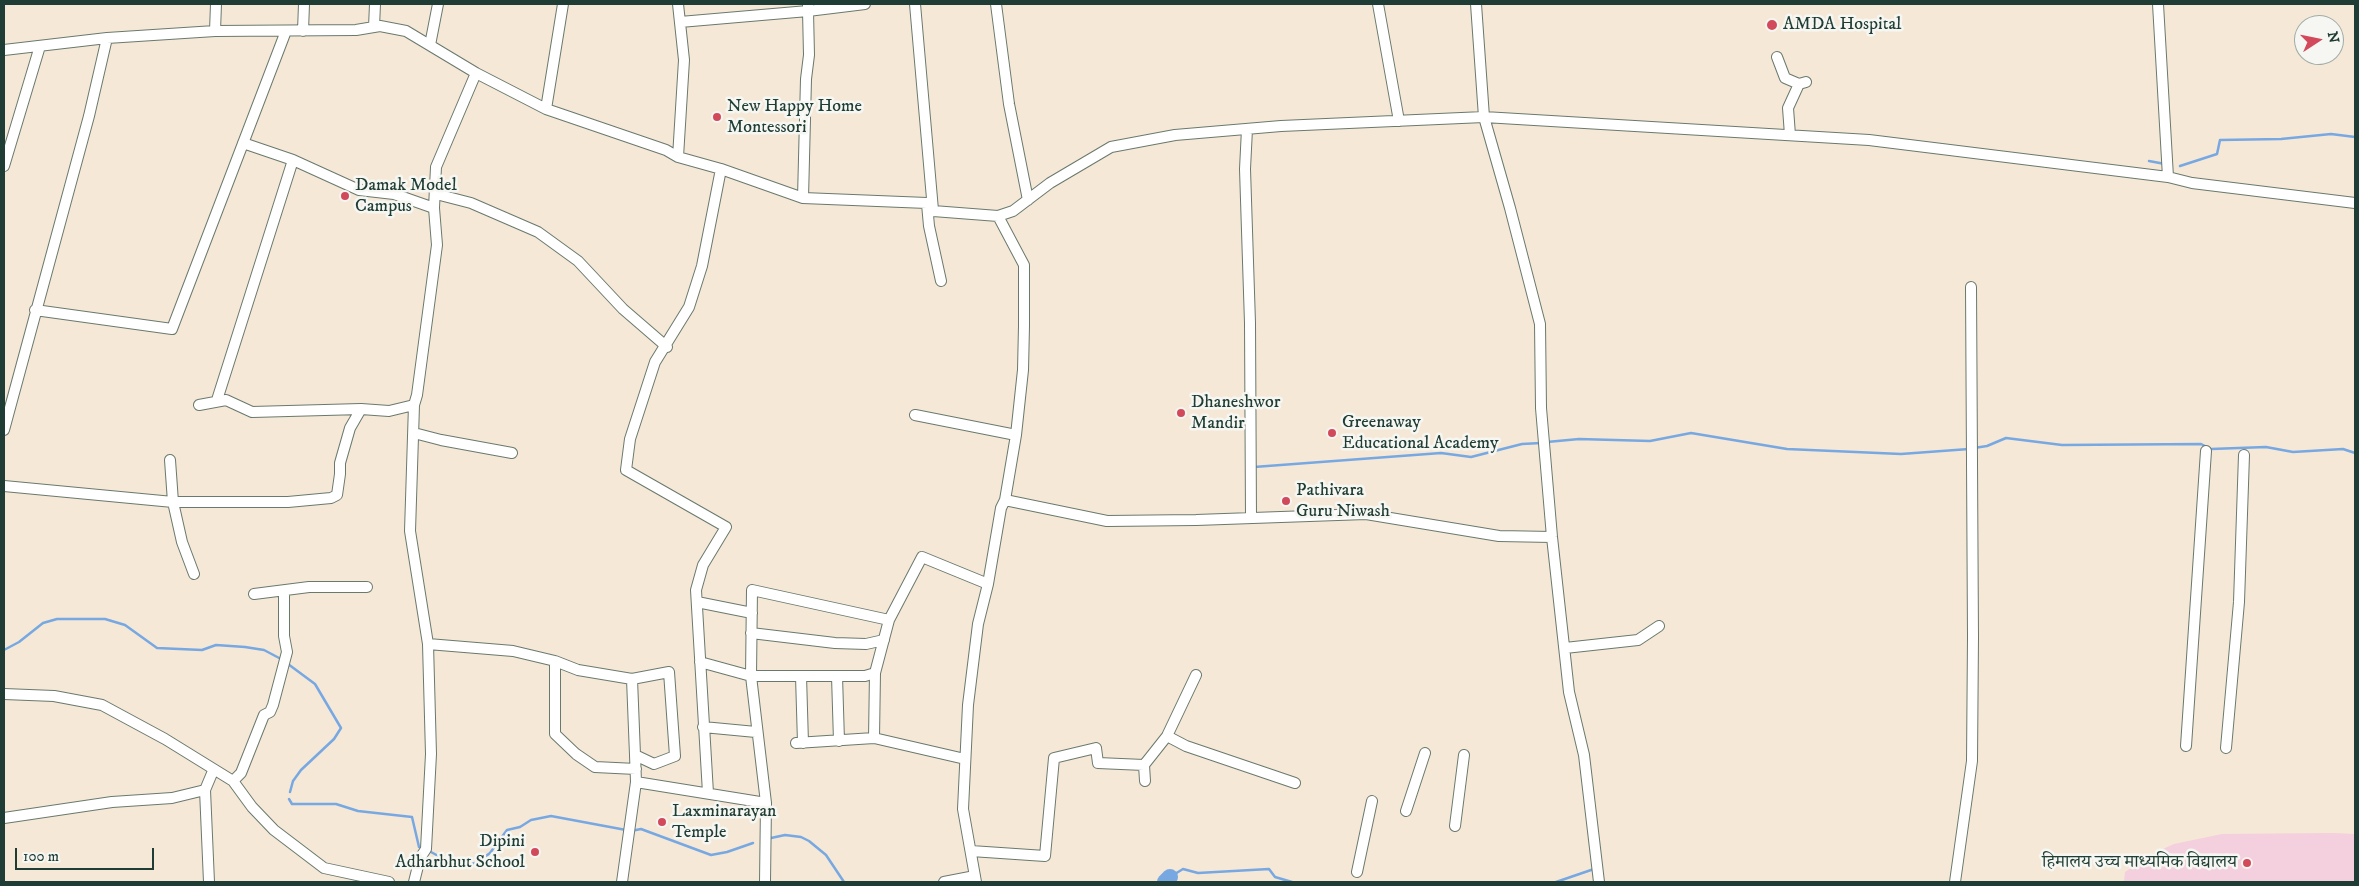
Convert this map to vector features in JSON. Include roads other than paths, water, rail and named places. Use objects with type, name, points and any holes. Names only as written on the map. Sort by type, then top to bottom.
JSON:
[{"type":"street","points":[[215,31],[216,4]]},
{"type":"street","points":[[303,30],[304,4]]},
{"type":"street","points":[[374,27],[375,4]]},
{"type":"street","points":[[430,45],[438,4]]},
{"type":"street","points":[[546,109],[563,4]]},
{"type":"street","points":[[678,4],[684,60],[678,157]]},
{"type":"street","points":[[680,22],[808,7],[865,4]]},
{"type":"street","points":[[915,4],[930,207],[929,226],[942,281]]},
{"type":"street","points":[[996,4],[1000,17],[1010,104],[1028,200]]},
{"type":"street","points":[[1378,4],[1399,121]]},
{"type":"street","points":[[1476,4],[1484,117],[1540,324],[1540,408],[1552,537],[1566,648],[1569,692],[1584,755],[1599,882]]},
{"type":"street","points":[[2158,4],[2168,177]]},
{"type":"street","points":[[803,198],[806,79],[809,56],[808,7]]},
{"type":"street","points":[[4,50],[107,38],[215,31],[356,30],[380,26],[406,31],[476,73],[546,109],[666,150],[678,157],[721,169],[803,198],[930,207],[998,216],[1014,211],[1050,183],[1111,147],[1175,135],[1484,117],[1869,140],[2168,177],[2192,183],[2355,203]]},
{"type":"street","points":[[36,310],[172,329],[286,31]]},
{"type":"street","points":[[4,430],[89,116],[107,38]]},
{"type":"street","points":[[4,166],[40,46]]},
{"type":"street","points":[[1777,57],[1785,78],[1802,83],[1788,108],[1790,135]]},
{"type":"street","points":[[414,882],[420,858],[426,849],[428,836],[431,754],[428,644],[410,531],[414,406],[418,395],[437,244],[434,208],[436,167],[476,73]]},
{"type":"street","points":[[1247,130],[1244,170],[1250,323],[1251,518]]},
{"type":"street","points":[[243,144],[293,160],[359,190],[394,194],[434,208]]},
{"type":"street","points":[[217,400],[293,160]]},
{"type":"street","points":[[708,793],[696,590],[703,565],[726,527],[626,470],[630,439],[656,362],[690,307],[702,266],[721,169]]},
{"type":"street","points":[[436,194],[471,204],[538,232],[578,261],[624,309],[667,347]]},
{"type":"street","points":[[944,882],[975,879],[963,809],[972,665],[978,624],[988,584],[1001,508],[1005,500],[1016,435],[1022,370],[1024,265],[998,216]]},
{"type":"street","points":[[1955,882],[1972,761],[1971,287]]},
{"type":"street","points":[[200,405],[217,400],[226,400],[252,412],[361,409],[389,411],[414,406]]},
{"type":"street","points":[[4,486],[173,502],[288,502],[331,498],[337,495],[340,463],[350,428],[361,409]]},
{"type":"street","points":[[915,415],[1016,435]]},
{"type":"street","points":[[414,433],[512,453]]},
{"type":"street","points":[[2186,746],[2206,451]]},
{"type":"street","points":[[2226,748],[2239,602],[2244,455]]},
{"type":"street","points":[[170,460],[173,502],[182,542],[194,574]]},
{"type":"street","points":[[1005,500],[1107,521],[1366,514],[1499,536],[1552,537]]},
{"type":"street","points":[[874,738],[875,674],[889,620],[922,557],[988,584]]},
{"type":"street","points":[[254,594],[308,587],[367,587]]},
{"type":"street","points":[[765,882],[766,803],[756,732],[751,676],[752,590],[889,620]]},
{"type":"street","points":[[232,781],[242,773],[264,715],[270,712],[273,705],[287,652],[284,636],[284,591]]},
{"type":"street","points":[[697,602],[752,613]]},
{"type":"street","points":[[1566,648],[1638,640],[1659,626]]},
{"type":"street","points":[[751,633],[796,640],[850,644],[866,644],[884,640]]},
{"type":"street","points":[[428,644],[513,652],[555,661],[578,670],[632,679],[669,672],[675,756],[654,764],[635,755]]},
{"type":"street","points":[[555,661],[555,734],[576,754],[595,767],[636,768]]},
{"type":"street","points":[[700,662],[751,676],[865,676],[875,674]]},
{"type":"street","points":[[1145,781],[1144,766],[1166,736],[1196,675]]},
{"type":"street","points":[[801,676],[799,743],[874,738],[965,759]]},
{"type":"street","points":[[837,676],[839,741]]},
{"type":"street","points":[[622,882],[626,838],[636,782],[632,679]]},
{"type":"street","points":[[4,694],[54,696],[102,705],[165,739],[232,781],[252,807],[274,830],[324,868],[389,882]]},
{"type":"street","points":[[703,727],[756,732]]},
{"type":"street","points":[[1166,736],[1186,746],[1295,783]]},
{"type":"street","points":[[971,851],[1045,856],[1054,758],[1096,748],[1098,763],[1144,766]]},
{"type":"street","points":[[1406,811],[1425,752]]},
{"type":"street","points":[[1454,826],[1464,755]]},
{"type":"street","points":[[209,882],[205,790],[214,771]]},
{"type":"street","points":[[636,782],[766,803]]},
{"type":"street","points":[[4,818],[112,802],[172,798],[205,790]]},
{"type":"street","points":[[1357,872],[1372,801]]},
{"type":"waterway","points":[[2180,166],[2217,154],[2220,140],[2281,139],[2331,134],[2355,137]]},
{"type":"waterway","points":[[2149,161],[2165,164]]},
{"type":"waterway","points":[[1547,442],[1579,439],[1650,441],[1691,433],[1787,449],[1901,454],[1969,449]]},
{"type":"waterway","points":[[1974,448],[1987,446],[2006,438],[2062,445],[2201,444],[2211,449],[2266,447],[2293,452],[2343,449],[2355,453]]},
{"type":"waterway","points":[[1254,467],[1441,453],[1471,457],[1522,444],[1541,443]]},
{"type":"waterway","points":[[4,650],[19,642],[43,623],[57,619],[105,619],[125,625],[157,648],[202,650],[216,645],[245,647],[264,650],[281,659]]},
{"type":"waterway","points":[[288,664],[315,684],[341,728],[334,739],[301,770],[293,781],[290,792]]},
{"type":"waterway","points":[[289,799],[292,804],[336,804],[358,811],[412,817],[419,847]]},
{"type":"waterway","points":[[431,852],[451,863],[454,867],[464,867],[478,862],[490,853],[507,830],[520,827],[531,820],[551,816],[626,830]]},
{"type":"waterway","points":[[631,831],[641,829],[711,855],[727,852],[753,843]]},
{"type":"waterway","points":[[771,838],[785,835],[801,837],[809,841],[826,855],[844,882]]},
{"type":"waterway","points":[[1170,877],[1183,869],[1198,873],[1269,869],[1275,877],[1292,882]]},
{"type":"waterway","points":[[1556,882],[1594,869]]},
{"type":"waterway","points":[[1165,882],[1170,877]]},
{"type":"place","name":"AMDA Hospital","points":[[1772,25]]},
{"type":"place","name":"New Happy Home Montessori","points":[[717,117]]},
{"type":"place","name":"Damak Model Campus","points":[[345,196]]},
{"type":"place","name":"Dhaneshwor Mandir","points":[[1181,413]]},
{"type":"place","name":"Greenaway Educational Academy","points":[[1332,433]]},
{"type":"place","name":"Pathivara Guru Niwash","points":[[1286,501]]},
{"type":"place","name":"Laxminarayan Temple","points":[[662,822]]},
{"type":"place","name":"Dipini Adharbhut School","points":[[535,852]]},
{"type":"place","name":"हिमालय उच्च माध्यमिक विद्यालय","points":[[2247,863]]}]
